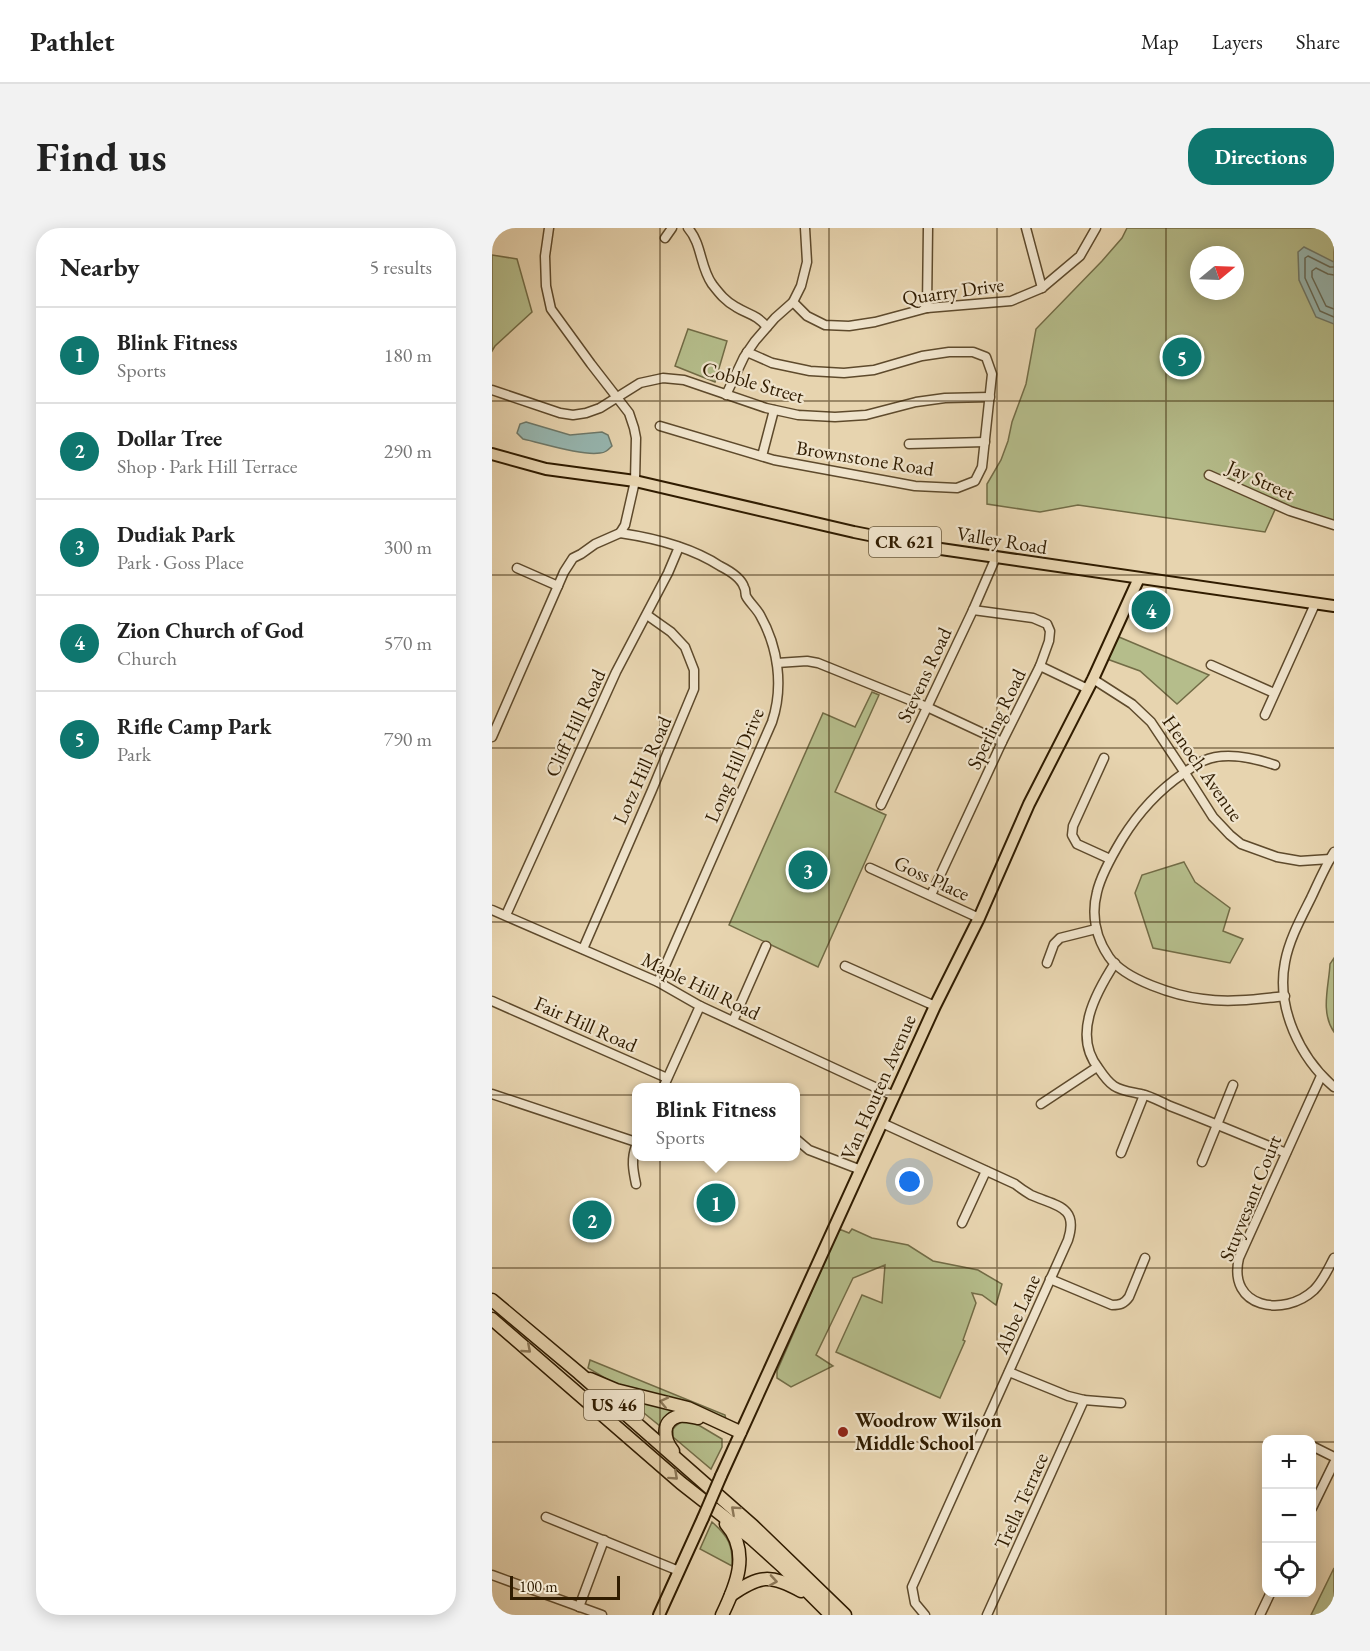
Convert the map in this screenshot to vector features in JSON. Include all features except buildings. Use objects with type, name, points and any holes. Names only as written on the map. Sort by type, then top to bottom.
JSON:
[{"type":"highway","name":"US 46","points":[[492,1300],[683,1464],[778,1549],[845,1615]]},
{"type":"highway","name":"US 46","points":[[492,1319],[713,1509],[751,1538],[831,1615]]},
{"type":"highway","points":[[579,1373],[607,1388],[688,1408],[740,1432]]},
{"type":"highway","points":[[683,1464],[666,1440],[666,1428],[670,1422],[681,1416],[719,1422]]},
{"type":"highway","points":[[713,1509],[731,1529],[739,1548],[739,1570],[722,1615]]},
{"type":"highway","points":[[731,1595],[747,1584],[764,1579],[774,1579],[814,1598]]},
{"type":"main road","name":"Valley Road","points":[[492,454],[546,469],[634,482],[854,532],[996,557],[1334,606]]},
{"type":"main road","name":"Van Houten Avenue","points":[[659,1615],[934,1006],[979,918],[1029,804],[1090,684],[1139,578]]},
{"type":"street","points":[[492,736],[564,572],[573,558],[595,544],[620,533],[625,525],[634,482],[636,438],[629,413],[552,309],[546,286],[545,256],[549,228]]},
{"type":"street","points":[[665,238],[672,228]]},
{"type":"street","points":[[688,228],[695,236],[709,281],[723,298],[756,316],[767,327]]},
{"type":"street","points":[[726,395],[755,340],[793,302],[801,286],[807,262],[805,228]]},
{"type":"street","points":[[927,308],[928,228]]},
{"type":"street","points":[[1026,228],[1042,288]]},
{"type":"street","name":"Quarry Drive","points":[[793,302],[807,316],[825,325],[849,326],[875,322],[927,308],[1011,301],[1042,288],[1080,256],[1096,228]]},
{"type":"street","name":"Brownstone Road","points":[[660,426],[774,460],[915,486],[957,488],[975,481],[982,467],[990,397],[992,374],[986,357],[973,352],[949,352],[922,356],[874,370],[844,373],[810,371],[772,363],[747,352]]},
{"type":"street","name":"Cobble Street","points":[[492,390],[560,413],[573,415],[600,408],[640,382],[663,378],[684,380],[774,410],[798,415],[835,417],[866,415],[916,402],[945,398],[990,397]]},
{"type":"street","points":[[762,456],[774,410]]},
{"type":"street","points":[[909,444],[985,442]]},
{"type":"street","name":"Jay Street","points":[[1209,475],[1290,511],[1334,525]]},
{"type":"street","name":"Long Hill Drive","points":[[620,533],[700,554],[721,566],[744,585],[746,596],[760,615],[771,637],[777,663],[778,692],[772,722],[658,982]]},
{"type":"street","name":"Cliff Hill Road","points":[[506,915],[616,672],[647,615],[679,547]]},
{"type":"street","name":"Stevens Road","points":[[881,805],[996,557]]},
{"type":"street","points":[[517,568],[558,586]]},
{"type":"street","points":[[1265,715],[1315,604]]},
{"type":"street","name":"Sperling Road","points":[[931,895],[1040,666],[1049,641],[1050,631],[1047,624],[1033,618],[973,610]]},
{"type":"street","name":"Lotz Hill Road","points":[[583,949],[694,689],[694,670],[685,647],[671,632],[647,615]]},
{"type":"street","points":[[777,663],[807,661],[818,663],[927,707],[1002,742]]},
{"type":"street","points":[[1211,665],[1274,693]]},
{"type":"street","name":"Henoch Avenue","points":[[1040,666],[1119,694],[1142,713],[1157,729],[1213,817],[1241,844],[1277,857],[1300,861],[1332,855]]},
{"type":"street","points":[[1275,765],[1241,757],[1204,760],[1172,781],[1141,811],[1110,859],[1097,890],[1094,919],[1096,929],[1109,957],[1139,980],[1172,992],[1203,999],[1250,1000],[1285,996]]},
{"type":"street","points":[[1104,758],[1073,826],[1072,835],[1077,844],[1110,859]]},
{"type":"street","points":[[1332,855],[1299,923],[1285,963],[1284,991],[1291,1025],[1297,1038],[1321,1076],[1334,1087]]},
{"type":"street","name":"Goss Place","points":[[870,868],[979,918]]},
{"type":"street","name":"Maple Hill Road","points":[[492,910],[658,982],[700,1006],[894,1096]]},
{"type":"street","points":[[1047,963],[1054,944],[1060,938],[1096,929]]},
{"type":"street","points":[[733,1021],[766,946]]},
{"type":"street","points":[[1114,963],[1093,1001],[1087,1035],[1090,1055],[1109,1082],[1116,1087],[1144,1095],[1286,1153]]},
{"type":"street","points":[[845,966],[934,1006]]},
{"type":"street","name":"Fair Hill Road","points":[[492,1001],[667,1078]]},
{"type":"street","points":[[665,1083],[700,1006]]},
{"type":"street","points":[[1041,1104],[1097,1067]]},
{"type":"street","name":"Stuyvesant Court","points":[[1321,1076],[1239,1258],[1236,1273],[1246,1296],[1253,1301],[1269,1305],[1290,1303],[1313,1291],[1324,1278],[1334,1258]]},
{"type":"street","points":[[1202,1162],[1233,1085]]},
{"type":"street","points":[[492,1094],[632,1143]]},
{"type":"street","points":[[1121,1153],[1144,1095]]},
{"type":"street","name":"Abbe Lane","points":[[882,1123],[1064,1209],[1071,1219],[1072,1227],[912,1587],[915,1603],[925,1615]]},
{"type":"street","points":[[800,1143],[809,1150],[861,1170]]},
{"type":"street","points":[[632,1161],[636,1184]]},
{"type":"street","points":[[962,1223],[987,1171]]},
{"type":"street","points":[[1050,1279],[1112,1305],[1119,1305],[1129,1297],[1145,1258]]},
{"type":"street","points":[[1009,1372],[1068,1396],[1084,1400],[1121,1403]]},
{"type":"street","name":"Trella Terrace","points":[[987,1615],[1084,1400]]},
{"type":"street","points":[[1316,1448],[1334,1457]]},
{"type":"street","points":[[1316,1498],[1334,1463]]},
{"type":"street","points":[[546,1517],[679,1571]]},
{"type":"street","points":[[579,1607],[604,1540]]},
{"type":"street","points":[[492,1575],[602,1615]]},
{"type":"street","points":[[1260,1615],[1269,1597]]},
{"type":"green space","points":[[1127,228],[1334,228],[1334,522],[1278,503],[1265,532],[1078,505],[1040,512],[987,504],[987,484],[1001,460],[1008,441],[1012,422],[1026,384],[1036,329],[1122,238]]},
{"type":"green space","points":[[492,255],[517,259],[532,312],[492,351]]},
{"type":"green space","points":[[688,329],[727,341],[715,382],[675,366]]},
{"type":"green space","points":[[1119,637],[1209,675],[1177,704],[1140,671],[1107,659]]},
{"type":"green space","points":[[872,692],[879,695],[835,792],[886,815],[818,967],[729,925],[823,713],[855,727]]},
{"type":"green space","points":[[1184,862],[1195,882],[1230,908],[1223,931],[1243,939],[1230,963],[1153,948],[1135,893],[1142,875]]},
{"type":"green space","points":[[1334,958],[1334,1032],[1327,1016],[1326,999],[1330,964]]},
{"type":"green space","points":[[839,1229],[849,1233],[852,1229],[872,1238],[908,1245],[933,1261],[978,1270],[1002,1284],[996,1305],[982,1295],[972,1293],[976,1303],[963,1340],[965,1341],[940,1398],[836,1352],[862,1295],[882,1303],[885,1265],[853,1278],[816,1355],[833,1366],[791,1387],[777,1378],[777,1371]]},
{"type":"green space","points":[[590,1360],[725,1415],[726,1420],[620,1387],[588,1368]]},
{"type":"green space","points":[[623,1396],[677,1410],[660,1426]]},
{"type":"green space","points":[[690,1420],[722,1439],[722,1447],[711,1469],[673,1437],[675,1427]]},
{"type":"green space","points":[[712,1522],[728,1541],[732,1552],[732,1566],[700,1549]]},
{"type":"green space","points":[[1334,1568],[1334,1615],[1311,1615]]},
{"type":"water","points":[[1304,247],[1334,262],[1334,324],[1316,317],[1299,280],[1298,252]]},
{"type":"water","points":[[526,422],[570,435],[602,432],[608,435],[612,446],[603,452],[592,453],[573,451],[523,439],[517,433],[520,424]]},
{"type":"place","name":"Rifle Camp Park","points":[[1182,357]]},
{"type":"place","name":"Zion Church of God","points":[[1151,610]]},
{"type":"place","name":"Dudiak Park","points":[[808,870]]},
{"type":"place","name":"Blink Fitness","points":[[716,1203]]},
{"type":"place","name":"Dollar Tree","points":[[592,1220]]},
{"type":"place","name":"Woodrow Wilson Middle School","points":[[843,1432]]}]
